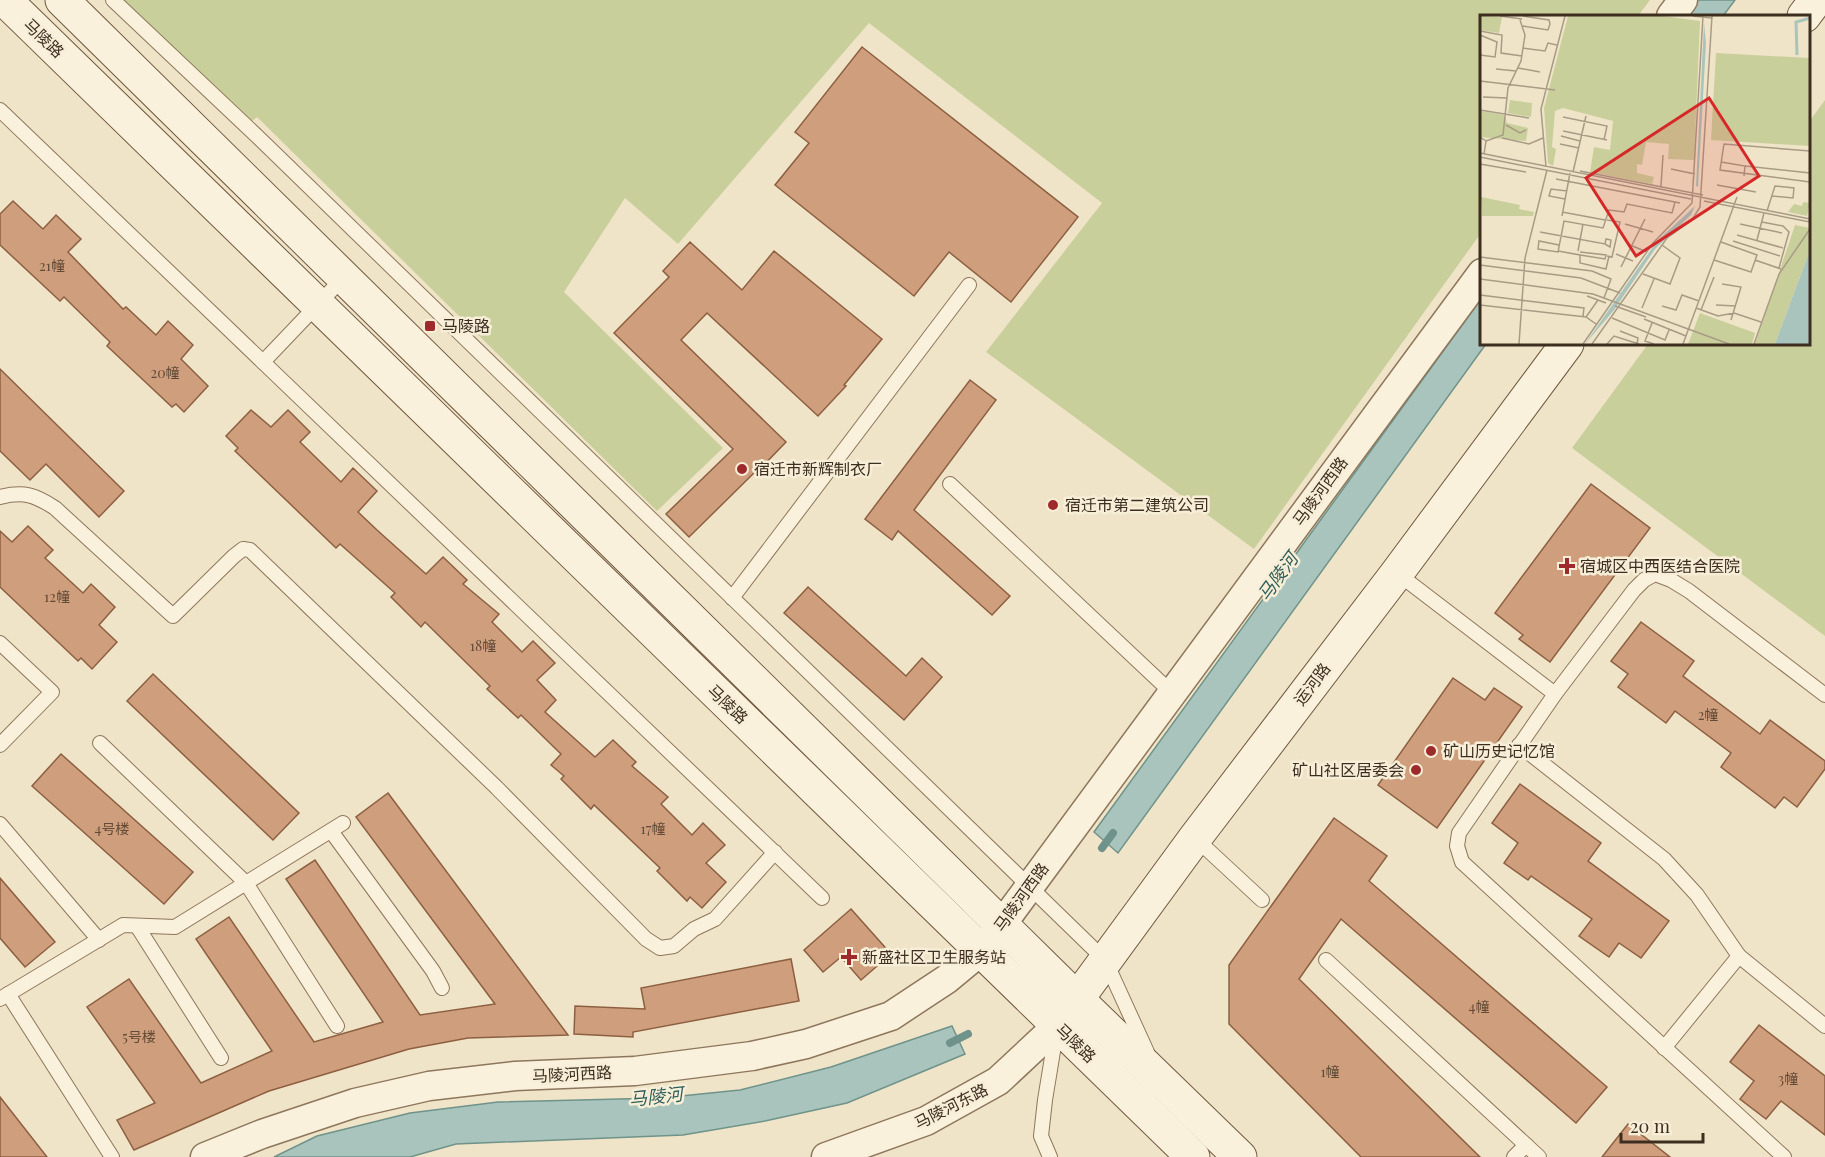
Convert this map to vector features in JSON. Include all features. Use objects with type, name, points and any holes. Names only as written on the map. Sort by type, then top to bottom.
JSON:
[{"type":"street","name":"马陵路","points":[[5,0],[1193,1157]]},
{"type":"street","name":"马陵路","points":[[62,0],[1240,1157]]},
{"type":"street","points":[[1672,15],[1683,0]]},
{"type":"street","points":[[1805,15],[1816,0]]},
{"type":"street","name":"马陵河西路","points":[[205,1157],[262,1134],[355,1102],[429,1086],[514,1076],[635,1071],[752,1056],[806,1044],[891,1016],[947,979],[982,950],[1002,924],[1480,276]]},
{"type":"street","name":"运河路","points":[[1058,1025],[1195,838],[1397,573],[1566,345]]},
{"type":"street","name":"马陵河东路","points":[[826,1157],[926,1121],[998,1081],[1058,1025]]},
{"type":"lane","points":[[113,0],[277,155],[1105,960],[1158,1076]]},
{"type":"lane","points":[[0,110],[822,898]]},
{"type":"lane","points":[[263,362],[344,277]]},
{"type":"lane","points":[[732,598],[969,285]]},
{"type":"lane","points":[[950,484],[1172,693]]},
{"type":"lane","points":[[0,497],[28,494],[40,498],[55,508],[173,616],[234,556],[243,549],[250,550],[497,788],[646,939],[660,948],[674,946],[694,929],[715,919],[775,852]]},
{"type":"lane","points":[[1397,573],[1555,694]]},
{"type":"lane","points":[[1784,1157],[1462,862],[1457,846],[1459,833],[1555,694],[1634,590],[1644,580],[1655,574],[1689,591],[1825,695]]},
{"type":"lane","points":[[0,644],[52,692],[0,745]]},
{"type":"lane","points":[[100,743],[246,883],[337,1026]]},
{"type":"lane","points":[[1519,745],[1665,859],[1697,895],[1739,956],[1825,1026]]},
{"type":"lane","points":[[112,1157],[4,997],[123,925],[175,927],[343,823]]},
{"type":"lane","points":[[0,824],[99,940]]},
{"type":"lane","points":[[331,831],[433,971],[442,988]]},
{"type":"lane","points":[[1195,838],[1262,900]]},
{"type":"lane","points":[[137,926],[221,1058]]},
{"type":"lane","points":[[1664,1048],[1739,956]]},
{"type":"lane","points":[[1326,960],[1539,1157]]},
{"type":"lane","points":[[1050,1157],[1041,1136],[1058,1025]]},
{"type":"lane","points":[[1514,1157],[1526,1145]]},
{"type":"green space","points":[[112,0],[1650,0],[1639,15],[1480,15],[1480,234],[1254,549],[986,352],[1102,203],[869,23],[678,244],[625,198],[564,292],[723,448],[657,511],[257,117],[244,128]]},
{"type":"green space","points":[[1825,100],[1825,636],[1572,448],[1647,345],[1810,345],[1810,121]]},
{"type":"water","points":[[1698,0],[1735,0],[1724,15],[1687,15]]},
{"type":"water","points":[[1480,300],[1480,345],[1485,345],[1118,853],[1094,832]]},
{"type":"water","points":[[952,1026],[965,1054],[847,1103],[765,1121],[683,1135],[456,1144],[410,1157],[274,1157],[317,1136],[410,1113],[498,1102],[661,1098],[740,1090],[831,1067]]},
{"type":"building","points":[[862,47],[1078,217],[1011,302],[949,252],[914,296],[775,185],[809,143],[795,132]]},
{"type":"building","points":[[13,201],[43,229],[56,215],[81,239],[68,252],[123,309],[126,307],[156,335],[168,321],[193,345],[181,359],[208,386],[184,412],[176,404],[172,407],[107,346],[110,342],[64,297],[60,301],[0,245],[0,214]]},
{"type":"building","points":[[690,242],[742,290],[774,251],[882,339],[844,385],[846,386],[818,416],[707,313],[681,340],[786,442],[689,537],[666,514],[733,449],[614,333],[669,277],[663,271]]},
{"type":"building","points":[[0,369],[124,491],[99,517],[46,464],[30,480],[0,451]]},
{"type":"building","points":[[970,380],[996,400],[914,510],[1010,596],[992,615],[898,531],[892,540],[865,519]]},
{"type":"building","points":[[251,410],[271,427],[288,410],[310,432],[300,442],[341,482],[353,468],[377,491],[358,512],[426,574],[443,557],[467,580],[463,584],[499,614],[492,622],[522,652],[533,641],[555,663],[537,680],[556,700],[545,712],[595,757],[613,740],[636,762],[632,766],[668,797],[661,804],[692,835],[703,823],[725,845],[706,863],[726,882],[702,908],[690,897],[687,901],[657,871],[660,868],[594,805],[591,809],[561,779],[564,776],[551,765],[561,754],[521,715],[518,718],[487,689],[490,686],[425,622],[421,627],[391,597],[395,593],[340,544],[336,548],[235,451],[238,448],[226,436]]},
{"type":"building","points":[[1591,484],[1650,528],[1550,662],[1519,639],[1523,635],[1495,613]]},
{"type":"building","points":[[28,526],[53,550],[45,558],[83,593],[91,584],[115,607],[99,625],[117,642],[92,669],[81,658],[78,661],[0,587],[0,531],[12,542]]},
{"type":"building","points":[[808,587],[906,676],[922,658],[942,677],[904,720],[784,613]]},
{"type":"building","points":[[1641,622],[1694,661],[1683,676],[1760,734],[1770,720],[1825,761],[1825,769],[1797,807],[1784,797],[1775,808],[1721,767],[1731,753],[1675,711],[1666,723],[1618,687],[1628,674],[1611,661]]},
{"type":"building","points":[[153,674],[299,813],[273,840],[127,701]]},
{"type":"building","points":[[1453,678],[1485,700],[1494,688],[1522,707],[1437,828],[1378,785]]},
{"type":"building","points":[[61,754],[193,872],[164,904],[32,786]]},
{"type":"building","points":[[1520,784],[1601,843],[1588,861],[1669,921],[1641,958],[1619,943],[1609,957],[1579,936],[1592,919],[1531,876],[1528,880],[1504,863],[1518,843],[1492,823]]},
{"type":"building","points":[[388,793],[568,1035],[468,1038],[409,1049],[269,1091],[134,1150],[117,1120],[155,1103],[87,1007],[129,979],[201,1083],[272,1051],[196,939],[229,917],[314,1042],[383,1022],[286,879],[315,860],[420,1015],[495,1004],[356,817]]},
{"type":"building","points":[[1334,818],[1387,856],[1369,881],[1607,1087],[1576,1123],[1341,919],[1299,979],[1480,1157],[1361,1157],[1229,1024],[1229,965]]},
{"type":"building","points":[[0,878],[55,942],[25,967],[0,938]]},
{"type":"building","points":[[851,909],[891,954],[861,980],[841,957],[823,972],[804,950]]},
{"type":"building","points":[[791,959],[799,1001],[633,1032],[633,1037],[574,1034],[575,1006],[645,1009],[641,988]]},
{"type":"building","points":[[1759,1025],[1825,1076],[1825,1135],[1781,1101],[1766,1119],[1740,1099],[1754,1081],[1730,1062]]},
{"type":"building","points":[[0,1097],[47,1157],[0,1157]]},
{"type":"building","points":[[1628,1124],[1670,1157],[1602,1157]]},
{"type":"waterway","name":"马陵河","points":[[1102,848],[1113,833]]},
{"type":"waterway","name":"马陵河","points":[[950,1043],[968,1034]]},
{"type":"place","name":"马陵路","points":[[430,326]]},
{"type":"place","name":"宿迁市新辉制衣厂","points":[[742,469]]},
{"type":"place","name":"宿迁市第二建筑公司","points":[[1053,505]]},
{"type":"place","name":"宿城区中西医结合医院","points":[[1567,566]]},
{"type":"place","name":"矿山历史记忆馆","points":[[1431,751]]},
{"type":"place","name":"矿山社区居委会","points":[[1416,770]]},
{"type":"place","name":"新盛社区卫生服务站","points":[[849,957]]}]
